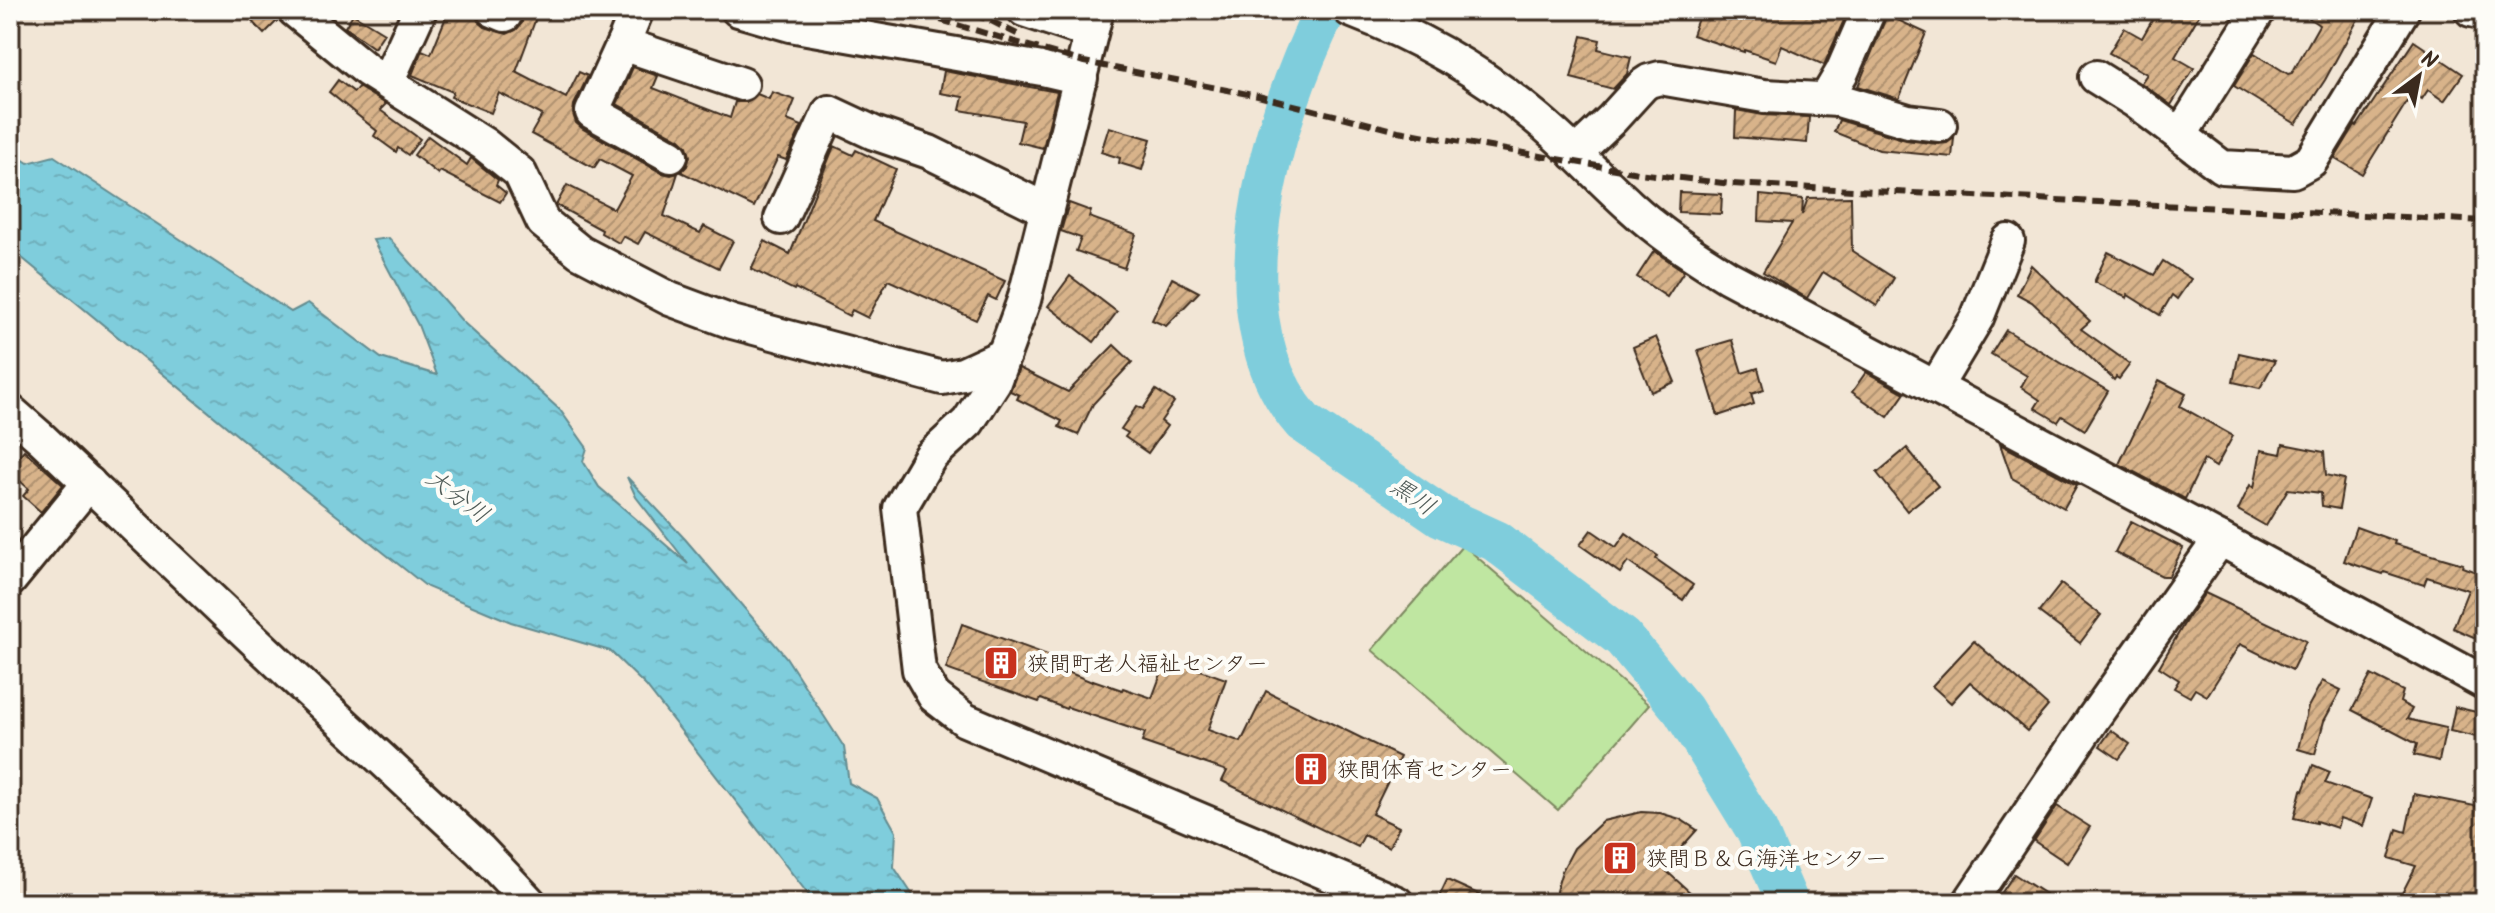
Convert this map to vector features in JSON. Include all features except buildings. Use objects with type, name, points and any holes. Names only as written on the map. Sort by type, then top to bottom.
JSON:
[{"type":"street","points":[[294,10],[367,70],[484,144],[520,173],[543,222],[580,252],[670,299],[732,322],[942,378],[963,374],[1004,355]]},
{"type":"street","points":[[387,82],[420,10]]},
{"type":"street","points":[[637,10],[592,112],[671,156]]},
{"type":"street","points":[[738,10],[790,25],[1081,78]]},
{"type":"street","points":[[1024,10],[1094,21],[1024,300],[994,382],[968,422],[930,457],[900,508],[919,670],[934,696],[965,720],[1397,903]]},
{"type":"street","points":[[1350,10],[1399,29],[1466,66],[1536,118],[1629,206],[1693,255],[1759,295],[2485,683]]},
{"type":"street","points":[[1826,99],[1850,56],[1869,10]]},
{"type":"street","points":[[2181,134],[2259,10]]},
{"type":"street","points":[[2096,77],[2181,134],[2222,167],[2293,171],[2311,161],[2403,10]]},
{"type":"street","points":[[2471,10],[2485,13]]},
{"type":"street","points":[[623,44],[742,84]]},
{"type":"street","points":[[1575,154],[1643,85],[1654,79],[1764,96],[1838,100],[1908,121],[1940,125]]},
{"type":"street","points":[[781,218],[829,112],[874,133],[929,152],[1047,210]]},
{"type":"street","points":[[1935,388],[1977,318],[2008,241]]},
{"type":"street","points":[[10,411],[480,850],[530,903]]},
{"type":"street","points":[[10,580],[89,483]]},
{"type":"street","points":[[1969,903],[2092,720],[2220,539]]},
{"type":"green space","points":[[1463,545],[1649,705],[1558,810],[1372,650]]},
{"type":"water","name":"大分川","points":[[10,151],[28,163],[54,156],[291,312],[308,303],[381,358],[437,375],[418,325],[373,240],[389,238],[463,322],[560,410],[587,448],[583,461],[599,487],[688,564],[636,497],[627,477],[685,539],[786,657],[844,747],[849,783],[877,798],[896,832],[894,867],[918,903],[815,903],[646,686],[610,651],[511,622],[427,587],[10,248]]},
{"type":"waterway","name":"黒川","points":[[1326,10],[1286,106],[1270,161],[1259,218],[1255,275],[1260,329],[1275,379],[1303,422],[1441,516],[1496,541],[1623,638],[1683,710],[1756,829],[1788,903]]},
{"type":"railway","points":[[906,10],[1084,62],[1258,96],[1398,131],[1638,173],[1731,184],[2485,221]]},
{"type":"railway","points":[[956,10],[987,19],[1017,34]]},
{"type":"place","name":"狭間町老人福祉センター","points":[[1001,663]]},
{"type":"place","name":"狭間体育センター","points":[[1311,769]]},
{"type":"place","name":"狭間Ｂ＆Ｇ海洋センター","points":[[1620,858]]}]
